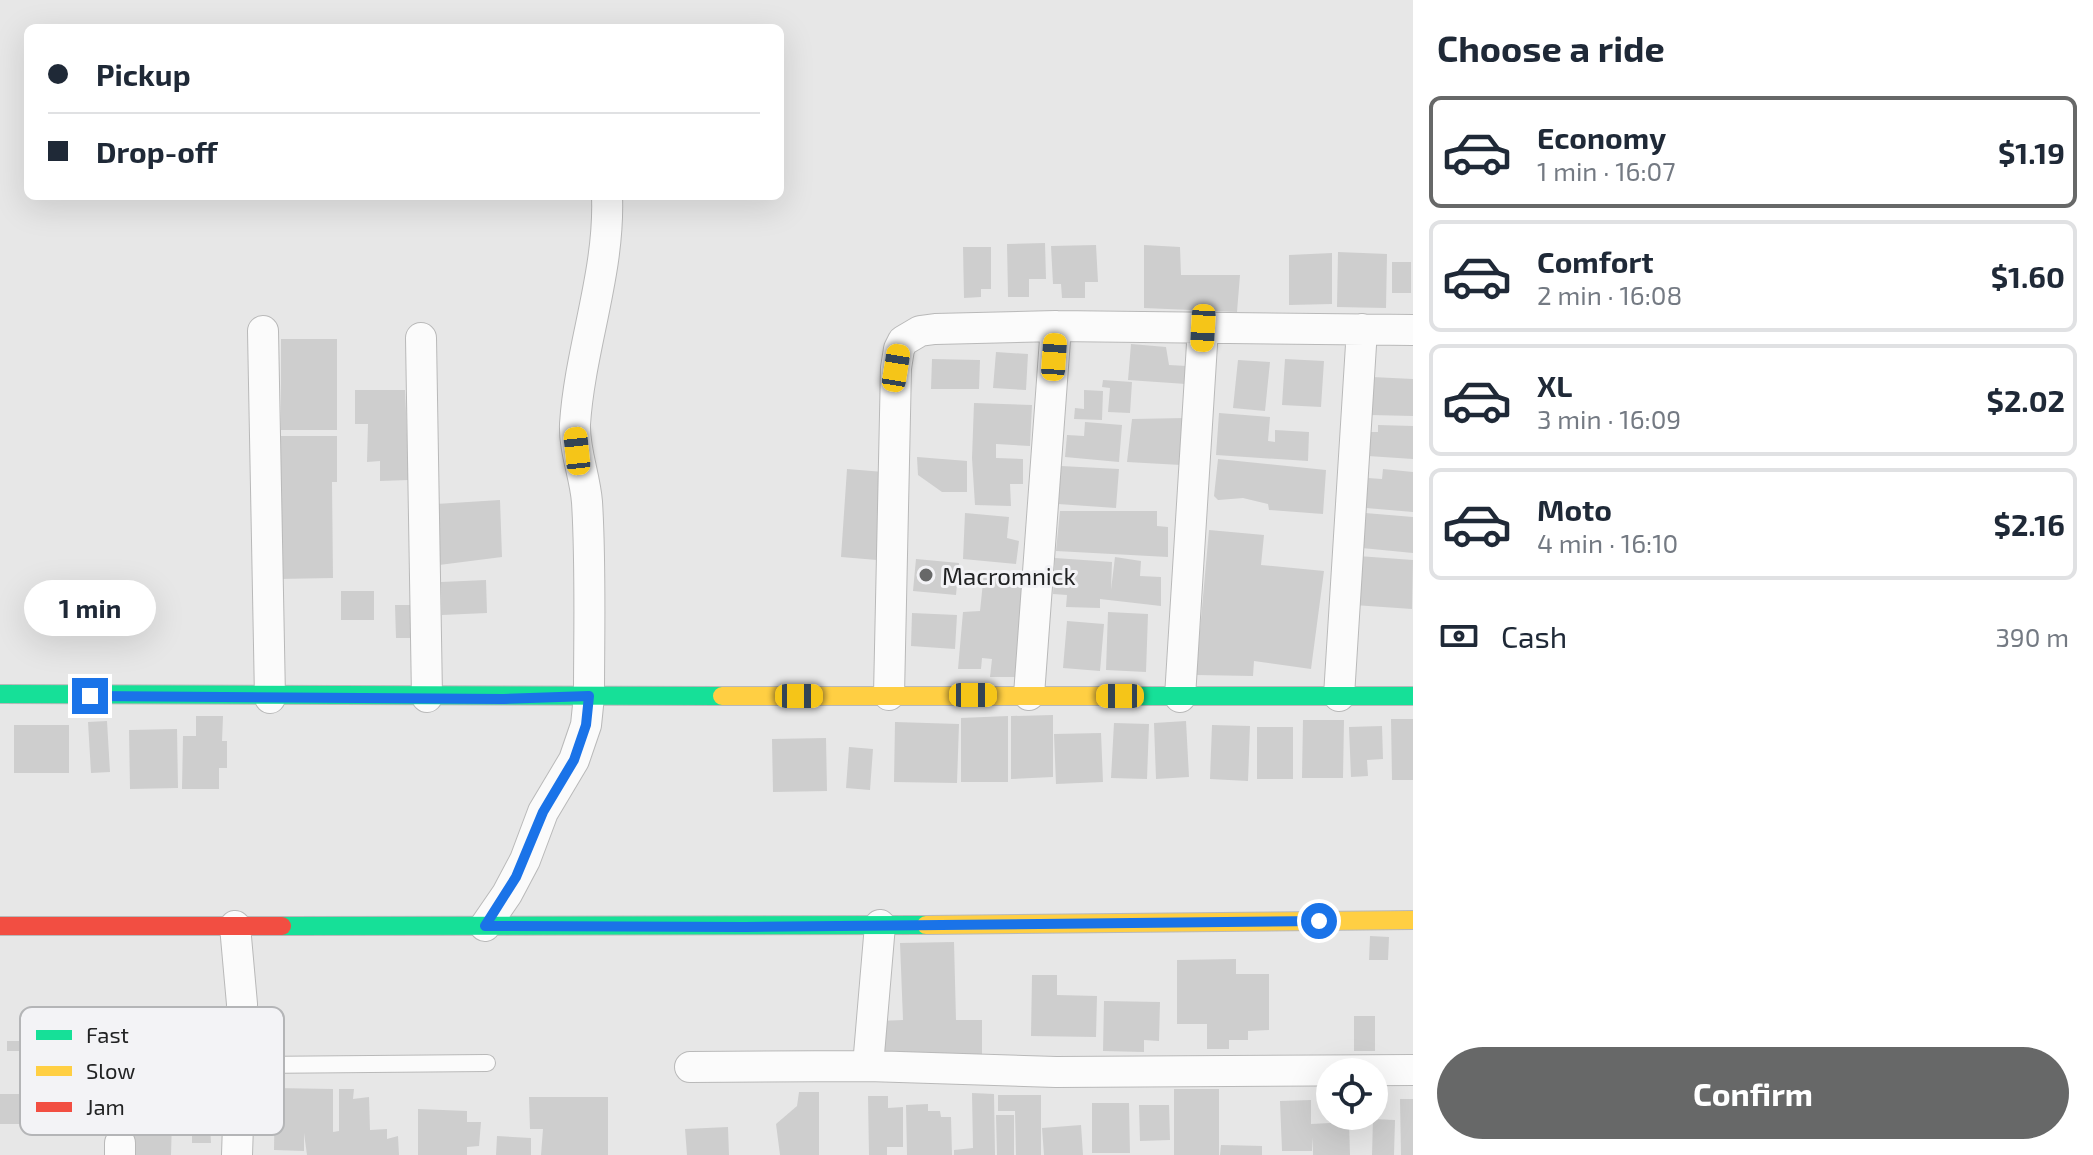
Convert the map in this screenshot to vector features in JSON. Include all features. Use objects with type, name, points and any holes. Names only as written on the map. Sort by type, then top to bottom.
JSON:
[{"type":"street","points":[[485,926],[525,860],[543,812],[574,760],[586,725],[589,696],[587,502],[575,430],[577,399],[602,266],[607,200]]},
{"type":"street","points":[[889,695],[896,368],[899,349],[910,335],[935,329],[1056,326],[1413,330]]},
{"type":"street","points":[[1029,695],[1056,326]]},
{"type":"street","points":[[1180,697],[1203,328]]},
{"type":"street","points":[[1339,696],[1362,329]]},
{"type":"street","points":[[263,331],[270,698]]},
{"type":"street","points":[[421,338],[427,697]]},
{"type":"street","points":[[0,694],[270,698],[1413,696]]},
{"type":"street","points":[[0,926],[880,925],[1413,920]]},
{"type":"street","points":[[868,1066],[880,925]]},
{"type":"street","points":[[235,926],[242,1007]]},
{"type":"street","points":[[690,1067],[868,1066],[1056,1072],[1413,1070]]},
{"type":"street","points":[[237,1155],[238,1135]]},
{"type":"lane","points":[[284,1065],[487,1063]]},
{"type":"building","points":[[1045,243],[1046,279],[1029,279],[1029,297],[1008,297],[1007,244]]},
{"type":"building","points":[[1096,245],[1098,282],[1085,282],[1085,298],[1062,298],[1061,284],[1053,284],[1051,246]]},
{"type":"building","points":[[1144,245],[1180,247],[1181,275],[1240,275],[1237,312],[1144,308]]},
{"type":"building","points":[[963,247],[991,247],[991,289],[981,289],[981,297],[964,298]]},
{"type":"building","points":[[1338,252],[1387,254],[1386,308],[1337,307]]},
{"type":"building","points":[[1332,253],[1332,304],[1289,305],[1289,255]]},
{"type":"building","points":[[1392,262],[1411,262],[1411,293],[1392,293]]},
{"type":"building","points":[[281,339],[337,339],[337,430],[281,430]]},
{"type":"building","points":[[1131,344],[1166,347],[1169,365],[1187,366],[1186,384],[1128,380]]},
{"type":"building","points":[[996,352],[1028,354],[1026,390],[993,388]]},
{"type":"building","points":[[932,359],[980,360],[979,389],[931,389]]},
{"type":"building","points":[[1285,359],[1324,361],[1321,407],[1282,405]]},
{"type":"building","points":[[1238,360],[1270,362],[1265,411],[1233,408]]},
{"type":"building","points":[[1372,377],[1413,379],[1413,416],[1371,415]]},
{"type":"building","points":[[1103,380],[1132,382],[1130,413],[1108,412],[1110,388],[1102,387]]},
{"type":"building","points":[[355,390],[405,390],[409,480],[380,481],[380,461],[367,462],[368,424],[355,424]]},
{"type":"building","points":[[1084,390],[1103,391],[1102,420],[1074,419],[1075,408],[1084,409]]},
{"type":"building","points":[[974,403],[1032,405],[1030,446],[996,444],[996,458],[1023,459],[1023,484],[1010,484],[1011,506],[975,505],[972,458]]},
{"type":"building","points":[[1219,413],[1270,417],[1268,441],[1275,442],[1275,430],[1309,432],[1308,461],[1216,455]]},
{"type":"building","points":[[1185,418],[1181,465],[1127,462],[1132,419]]},
{"type":"building","points":[[1085,422],[1122,425],[1119,462],[1065,457],[1067,435],[1084,436]]},
{"type":"building","points":[[1378,425],[1413,426],[1413,459],[1368,456],[1367,432],[1378,432]]},
{"type":"building","points":[[280,436],[337,436],[337,482],[332,482],[333,578],[278,579]]},
{"type":"building","points":[[917,457],[967,461],[967,492],[942,492],[918,475]]},
{"type":"building","points":[[1218,459],[1326,470],[1323,514],[1269,510],[1268,504],[1243,498],[1218,500],[1214,496]]},
{"type":"building","points":[[1061,466],[1119,469],[1116,508],[1058,504]]},
{"type":"building","points":[[847,469],[884,472],[877,560],[841,557]]},
{"type":"building","points":[[1383,469],[1413,472],[1413,512],[1366,508],[1368,478],[1382,479]]},
{"type":"building","points":[[500,500],[502,557],[439,565],[436,504]]},
{"type":"building","points":[[1060,511],[1157,511],[1157,526],[1168,527],[1168,557],[1056,551]]},
{"type":"building","points":[[965,513],[1009,517],[1007,538],[1019,541],[1016,564],[963,559]]},
{"type":"building","points":[[1365,513],[1413,517],[1413,553],[1362,548]]},
{"type":"building","points":[[1209,530],[1264,535],[1261,565],[1324,571],[1311,669],[1254,661],[1253,676],[1196,675]]},
{"type":"building","points":[[1358,556],[1413,560],[1412,609],[1354,605]]},
{"type":"building","points":[[1115,557],[1141,561],[1140,576],[1161,577],[1161,606],[1100,599],[1100,608],[1066,607],[1067,595],[1053,594],[1055,558],[1112,562],[1111,590]]},
{"type":"building","points":[[916,559],[959,563],[956,595],[913,591]]},
{"type":"building","points":[[984,573],[1025,578],[1015,677],[990,677],[992,659],[982,658],[981,669],[958,669],[963,612],[980,611]]},
{"type":"building","points":[[486,580],[487,613],[442,615],[441,582]]},
{"type":"building","points":[[341,591],[374,591],[374,620],[341,620]]},
{"type":"building","points":[[395,605],[417,605],[418,638],[396,638]]},
{"type":"building","points":[[1108,612],[1148,614],[1146,672],[1106,670]]},
{"type":"building","points":[[912,613],[957,615],[955,649],[911,646]]},
{"type":"building","points":[[1067,621],[1104,624],[1100,671],[1063,668]]},
{"type":"building","points":[[1053,715],[1053,777],[1011,779],[1011,716]]},
{"type":"building","points":[[196,716],[223,716],[222,741],[227,741],[227,768],[219,768],[219,789],[182,789],[183,736],[196,736]]},
{"type":"building","points":[[1008,716],[1008,782],[961,782],[961,718]]},
{"type":"building","points":[[1391,719],[1413,719],[1413,780],[1392,780]]},
{"type":"building","points":[[1303,720],[1344,720],[1343,778],[1302,778]]},
{"type":"building","points":[[107,721],[110,772],[91,773],[88,722]]},
{"type":"building","points":[[1186,721],[1189,777],[1156,779],[1154,723]]},
{"type":"building","points":[[895,722],[959,724],[957,783],[894,782]]},
{"type":"building","points":[[1114,723],[1149,724],[1147,779],[1111,778]]},
{"type":"building","points":[[14,725],[69,725],[69,773],[14,773]]},
{"type":"building","points":[[1212,725],[1250,726],[1248,781],[1210,779]]},
{"type":"building","points":[[1382,726],[1383,759],[1367,760],[1368,776],[1351,777],[1349,727]]},
{"type":"building","points":[[1257,727],[1293,727],[1293,779],[1257,779]]},
{"type":"building","points":[[177,729],[178,788],[130,789],[129,730]]},
{"type":"building","points":[[1101,733],[1103,782],[1056,784],[1054,734]]},
{"type":"building","points":[[826,738],[827,791],[773,792],[772,739]]},
{"type":"building","points":[[849,747],[873,749],[870,790],[846,788]]},
{"type":"building","points":[[1370,936],[1389,937],[1388,960],[1369,960]]},
{"type":"building","points":[[954,942],[956,1020],[982,1020],[982,1060],[882,1056],[879,1021],[903,1020],[900,943]]},
{"type":"building","points":[[1236,959],[1236,974],[1269,974],[1269,1030],[1248,1031],[1248,1040],[1229,1040],[1229,1049],[1207,1049],[1207,1024],[1177,1024],[1177,960]]},
{"type":"building","points":[[1032,975],[1057,975],[1057,995],[1097,996],[1096,1037],[1031,1036]]},
{"type":"building","points":[[1104,1001],[1160,1002],[1159,1041],[1144,1040],[1144,1052],[1103,1051]]},
{"type":"building","points":[[1354,1016],[1375,1016],[1375,1051],[1354,1051]]},
{"type":"building","points":[[7,1041],[20,1041],[20,1051],[7,1051]]},
{"type":"building","points":[[284,1088],[333,1089],[333,1132],[339,1131],[339,1089],[354,1089],[353,1099],[369,1097],[370,1130],[387,1129],[387,1139],[398,1136],[399,1155],[307,1155],[304,1133],[304,1151],[274,1150],[274,1135],[284,1135]]},
{"type":"building","points":[[1174,1089],[1219,1089],[1219,1155],[1174,1155]]},
{"type":"building","points":[[799,1092],[819,1092],[819,1155],[780,1155],[776,1124],[797,1106]]},
{"type":"building","points":[[972,1093],[994,1094],[995,1155],[954,1155],[954,1150],[973,1148]]},
{"type":"building","points":[[0,1094],[20,1094],[20,1124],[0,1124]]},
{"type":"building","points":[[998,1095],[1041,1095],[1041,1155],[1016,1155],[1015,1111],[998,1111]]},
{"type":"building","points":[[868,1096],[888,1096],[888,1108],[903,1107],[903,1147],[887,1147],[887,1155],[869,1155]]},
{"type":"building","points":[[529,1097],[608,1097],[608,1155],[541,1155],[543,1129],[530,1129]]},
{"type":"building","points":[[1400,1099],[1413,1099],[1413,1155],[1401,1155]]},
{"type":"building","points":[[1311,1100],[1311,1124],[1316,1124],[1316,1130],[1349,1130],[1350,1155],[1313,1155],[1313,1137],[1312,1151],[1282,1151],[1280,1101]]},
{"type":"building","points":[[1092,1103],[1129,1103],[1130,1153],[1092,1153]]},
{"type":"building","points":[[928,1104],[928,1111],[940,1111],[941,1117],[951,1117],[952,1155],[907,1155],[906,1105]]},
{"type":"building","points":[[1139,1105],[1169,1105],[1170,1140],[1140,1141]]},
{"type":"building","points":[[418,1109],[467,1111],[467,1122],[481,1122],[479,1146],[467,1147],[467,1155],[418,1155]]},
{"type":"building","points":[[996,1115],[1014,1115],[1014,1155],[997,1155]]},
{"type":"building","points":[[1388,1120],[1395,1120],[1394,1155],[1372,1155],[1373,1130],[1388,1130]]},
{"type":"building","points":[[1081,1125],[1083,1155],[1044,1155],[1042,1128]]},
{"type":"building","points":[[728,1127],[729,1155],[687,1155],[685,1129]]},
{"type":"building","points":[[131,1135],[172,1135],[171,1155],[130,1155]]},
{"type":"building","points":[[192,1135],[211,1135],[211,1143],[192,1143]]},
{"type":"building","points":[[497,1136],[531,1138],[531,1155],[496,1155]]},
{"type":"building","points":[[1221,1145],[1262,1146],[1262,1155],[1220,1155]]},
{"type":"traffic: fast","points":[[0,694],[722,696]]},
{"type":"traffic: fast","points":[[1121,696],[1413,696]]},
{"type":"traffic: fast","points":[[282,926],[926,925]]},
{"type":"traffic: slow","points":[[722,696],[1121,696]]},
{"type":"traffic: slow","points":[[926,925],[1413,920]]},
{"type":"traffic: jam","points":[[0,926],[282,926]]},
{"type":"place","name":"Macromnick","points":[[926,575]]},
{"type":"route","points":[[90,696],[504,699],[589,696],[586,725],[574,760],[543,812],[525,860],[507,894],[485,926],[745,927],[1319,921]]}]
